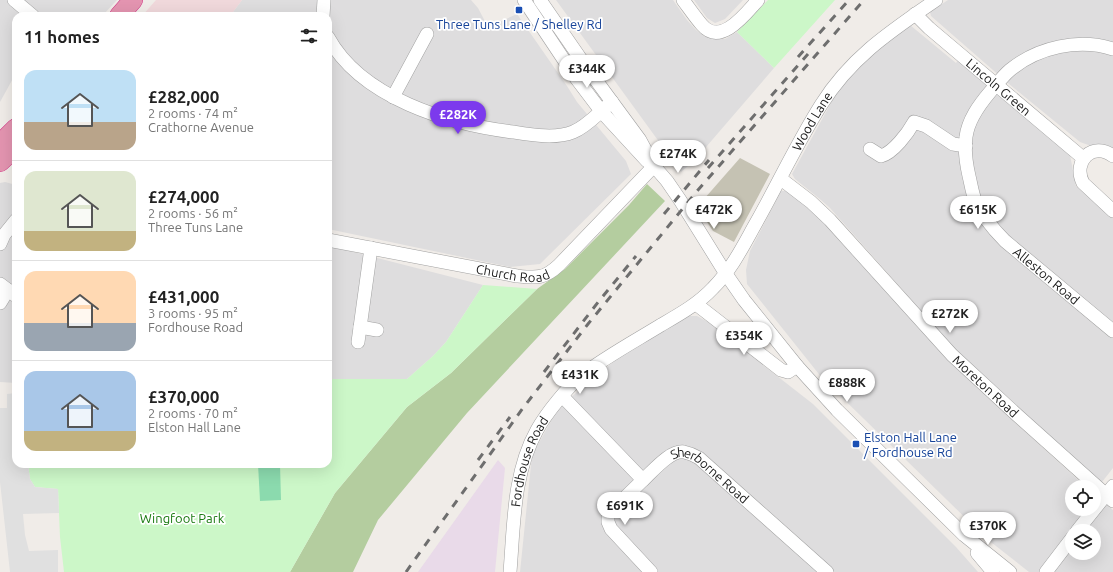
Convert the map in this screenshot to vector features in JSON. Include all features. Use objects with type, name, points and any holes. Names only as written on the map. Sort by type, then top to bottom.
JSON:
[{"type":"highway","points":[[122,12],[133,0]]},
{"type":"highway","points":[[137,12],[147,0]]},
{"type":"highway","points":[[0,144],[12,132]]},
{"type":"highway","points":[[0,162],[12,151]]},
{"type":"street","points":[[14,0],[28,12]]},
{"type":"street","points":[[322,12],[324,0]]},
{"type":"street","points":[[683,0],[702,26],[712,32],[725,30],[735,25],[758,0]]},
{"type":"street","name":"Wood Lane","points":[[726,274],[740,254],[820,106],[836,83],[873,45],[936,0]]},
{"type":"street","points":[[531,1],[587,68],[640,140],[654,166],[667,181],[680,200],[744,300],[797,366],[842,416],[964,535],[1010,572]]},
{"type":"street","points":[[531,1],[576,78],[601,111],[644,159],[654,166]]},
{"type":"street","name":"Lincoln Green","points":[[915,14],[929,28],[1083,158]]},
{"type":"street","points":[[393,97],[427,34]]},
{"type":"street","points":[[332,44],[345,62],[368,81],[393,97],[426,112],[457,122],[487,129],[527,134],[555,135],[573,132],[612,102]]},
{"type":"street","name":"Alleston Road","points":[[1112,45],[1086,44],[1061,46],[1036,54],[1019,63],[1009,71],[981,102],[970,122],[966,137],[965,158],[975,199],[993,229],[1005,241],[1113,331]]},
{"type":"street","points":[[870,149],[881,156],[886,154],[901,139],[914,122],[926,126],[953,144],[966,146]]},
{"type":"street","points":[[1113,156],[1106,152],[1099,151],[1083,158],[1080,167],[1080,179],[1113,211]]},
{"type":"street","name":"Church Road","points":[[332,241],[516,276],[534,278],[544,276],[559,265],[654,166]]},
{"type":"street","name":"Moreton Road","points":[[781,179],[811,202],[830,220],[952,355],[1110,494]]},
{"type":"street","points":[[0,244],[4,235],[12,225]]},
{"type":"street","points":[[358,342],[371,248]]},
{"type":"street","name":"Fordhouse Road","points":[[510,572],[515,503],[519,481],[530,444],[550,410],[581,376],[604,359],[696,304],[726,274]]},
{"type":"street","points":[[0,303],[8,290]]},
{"type":"street","points":[[696,304],[781,370],[788,372],[797,366]]},
{"type":"street","points":[[360,327],[377,330]]},
{"type":"street","points":[[562,396],[643,480],[608,514],[608,522],[611,529],[651,572]]},
{"type":"street","name":"Sherborne Road","points":[[643,480],[669,456],[676,452],[691,454],[699,458],[827,572]]},
{"type":"street","points":[[1083,524],[1110,494]]},
{"type":"street","points":[[964,535],[993,572]]},
{"type":"street","points":[[1046,572],[1065,547]]},
{"type":"shaded area","points":[[0,0],[117,0],[106,12],[12,12],[12,80],[0,102]]},
{"type":"shaded area","points":[[156,0],[242,0],[233,12],[146,12]]},
{"type":"shaded area","points":[[242,0],[471,0],[478,8],[488,27],[517,14],[577,102],[626,161],[631,174],[540,264],[510,267],[332,230],[332,12],[233,12]]},
{"type":"shaded area","points":[[556,0],[673,0],[687,20],[704,36],[714,39],[725,39],[737,32],[774,68],[694,161],[681,172]]},
{"type":"shaded area","points":[[694,0],[743,0],[725,19],[715,23],[707,18]]},
{"type":"shaded area","points":[[948,0],[1113,0],[1113,150],[1094,147],[1080,142],[1009,84],[931,16],[930,12]]},
{"type":"shaded area","points":[[910,25],[956,63],[959,59],[1070,155],[1076,186],[1113,218],[1113,468],[1102,482],[1072,457],[954,348],[830,208],[795,179],[792,174],[843,81],[868,54]]},
{"type":"shaded area","points":[[740,158],[770,174],[734,242],[713,231],[697,207]]},
{"type":"shaded area","points":[[5,182],[12,184],[12,383],[0,382],[0,183]]},
{"type":"shaded area","points":[[781,191],[788,191],[808,206],[874,275],[976,387],[1078,480],[1065,480],[1065,516],[1101,516],[1101,500],[1113,510],[1113,572],[1029,572],[987,539],[822,378],[747,284],[746,270],[750,251]]},
{"type":"shaded area","points":[[332,247],[483,285],[446,342],[433,356],[407,379],[332,379]]},
{"type":"shaded area","points":[[685,316],[697,316],[708,322],[813,404],[956,547],[978,572],[520,572],[532,455],[555,414],[571,397],[618,358]]},
{"type":"shaded area","points":[[12,393],[12,468],[29,468],[30,479],[35,487],[58,489],[59,513],[23,514],[25,535],[29,551],[58,550],[58,572],[10,572],[0,482],[0,408],[7,408],[7,394]]},
{"type":"shaded area","points":[[498,460],[505,468],[495,572],[418,572]]},
{"type":"green space","points":[[768,0],[835,0],[774,68],[737,32]]},
{"type":"green space","points":[[647,184],[665,201],[467,413],[378,520],[353,572],[290,572],[335,493],[407,407],[451,373],[537,289],[565,269],[629,205]]},
{"type":"green space","name":"Wingfoot Park","points":[[483,285],[537,289],[451,373],[407,407],[335,493],[290,572],[64,572],[60,537],[58,489],[35,487],[30,479],[29,468],[332,468],[332,379],[407,379],[433,356],[446,342]]},
{"type":"green space","points":[[258,468],[280,468],[281,500],[260,501]]},
{"type":"railway","points":[[798,57],[849,0]]},
{"type":"railway","points":[[406,572],[523,408],[588,324],[698,190],[864,0]]},
{"type":"railway","points":[[708,168],[808,54]]},
{"type":"railway","points":[[664,214],[709,160]]},
{"type":"railway","points":[[544,372],[636,256]]},
{"type":"railway","points":[[478,460],[510,417]]},
{"type":"place","name":"Three Tuns Lane / Shelley Rd","points":[[519,10]]},
{"type":"place","name":"Elston Hall Lane / Fordhouse Rd","points":[[856,444]]}]
